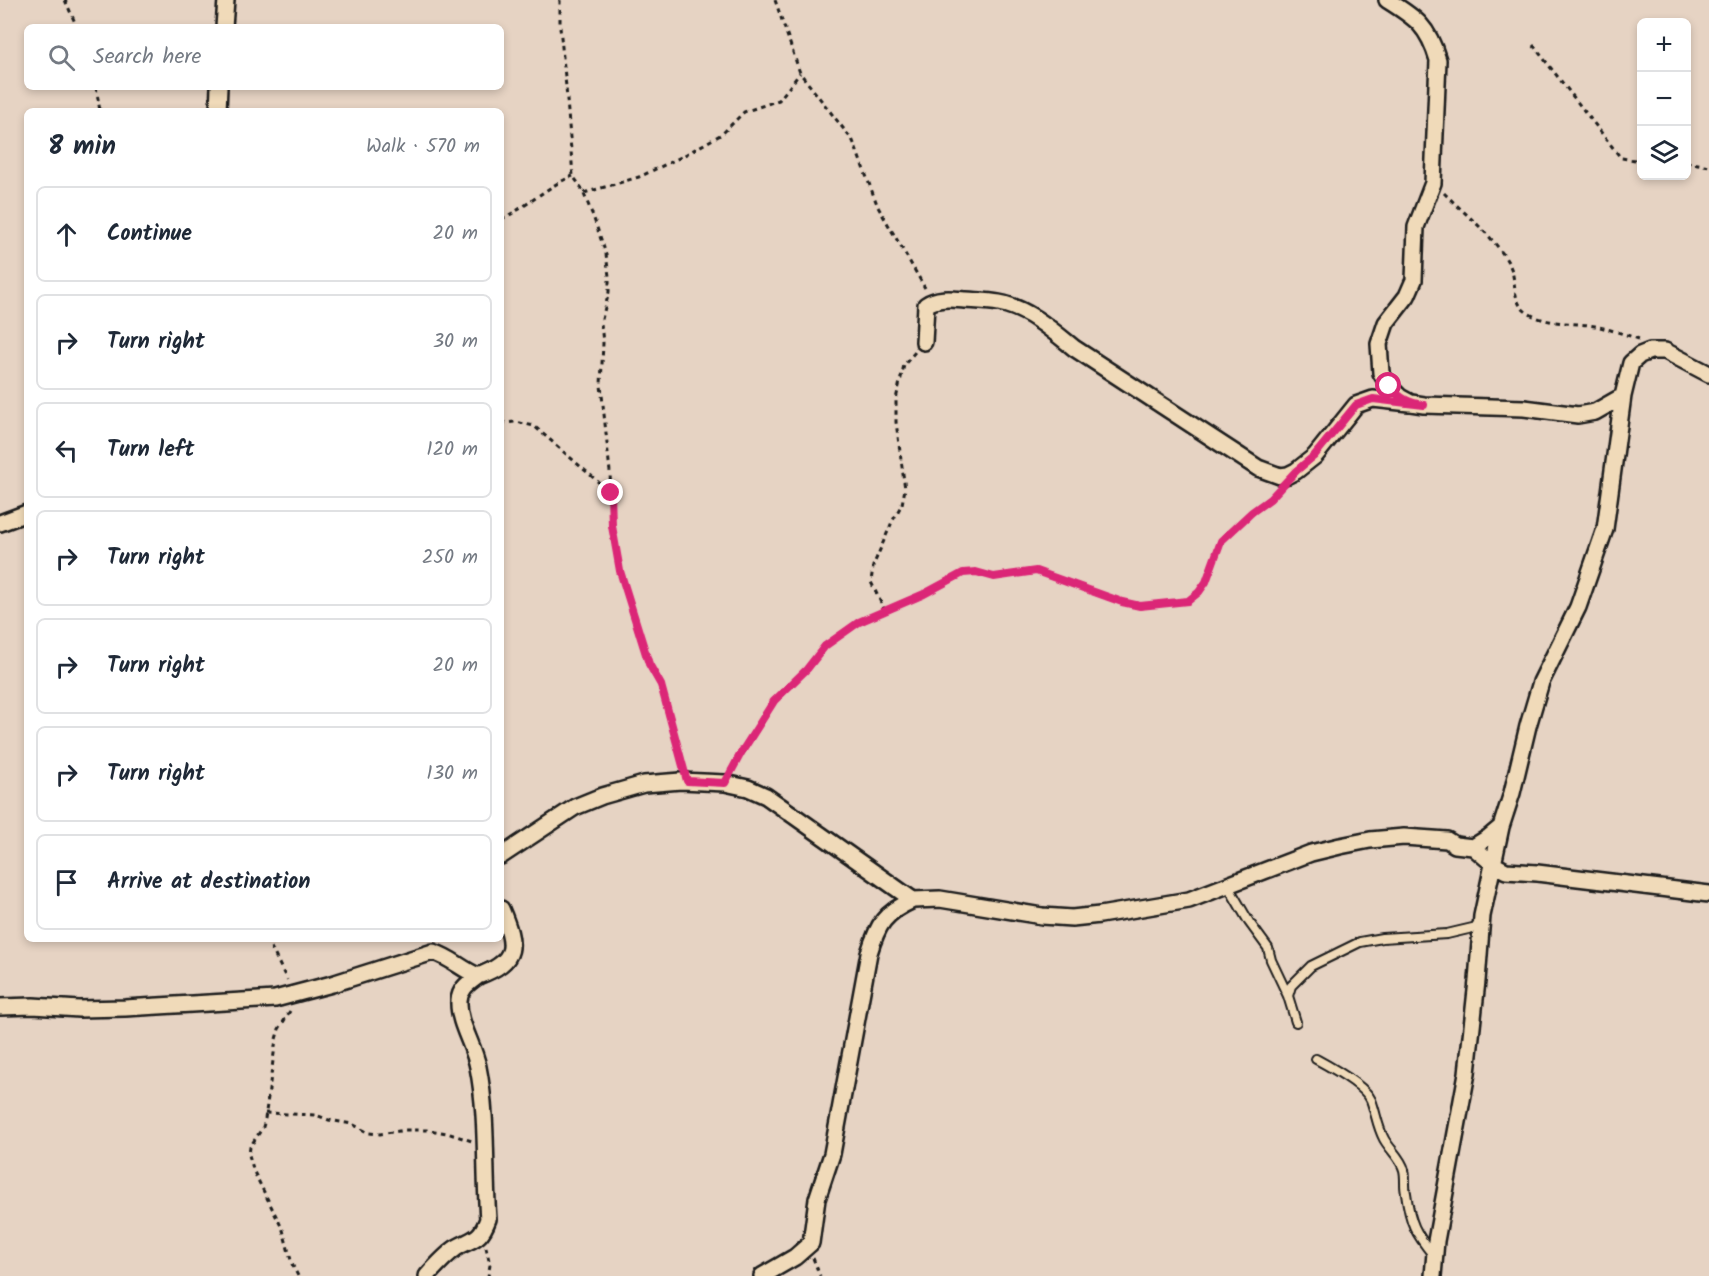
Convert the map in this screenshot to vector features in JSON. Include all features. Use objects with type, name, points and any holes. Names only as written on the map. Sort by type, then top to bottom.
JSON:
[{"type":"street","points":[[224,24],[226,0]]},
{"type":"street","points":[[1387,0],[1418,21],[1432,41],[1438,60],[1433,183],[1416,227],[1414,280],[1407,296],[1386,323],[1379,344],[1382,373],[1389,386],[1400,397],[1411,403],[1424,405]]},
{"type":"street","points":[[219,90],[219,108]]},
{"type":"street","points":[[924,342],[926,305],[939,299],[998,303],[1013,307],[1053,330],[1074,348],[1258,468],[1280,476],[1296,471],[1314,456],[1356,405],[1373,399],[1424,405],[1524,408],[1578,415],[1595,412],[1623,396]]},
{"type":"street","points":[[1433,1276],[1467,1073],[1484,900],[1501,827],[1541,682],[1578,607],[1605,529],[1623,396],[1631,363],[1650,351],[1665,351],[1709,374]]},
{"type":"street","points":[[0,523],[24,514]]},
{"type":"street","points":[[504,854],[575,807],[602,796],[644,784],[687,781],[725,783],[748,788],[766,796],[913,900]]},
{"type":"street","points":[[1473,847],[1501,827]]},
{"type":"street","points":[[762,1276],[795,1257],[811,1243],[818,1199],[832,1154],[844,1078],[869,953],[876,932],[893,909],[913,900],[940,899],[1042,916],[1072,918],[1189,900],[1311,853],[1370,840],[1404,837],[1447,840],[1455,845],[1473,847],[1493,864],[1506,871],[1709,894]]},
{"type":"street","points":[[428,1276],[456,1249],[478,1238],[488,1220],[483,1097],[478,1064],[460,1010],[459,999],[464,986],[478,976],[503,964],[508,955],[512,940],[504,917]]},
{"type":"street","points":[[0,1007],[147,1008],[266,1000],[298,994],[433,952],[448,957],[478,976]]},
{"type":"lane","points":[[1228,886],[1249,922],[1268,948],[1296,1022]]},
{"type":"lane","points":[[1288,996],[1291,986],[1311,966],[1360,942],[1382,938],[1447,934],[1481,926]]},
{"type":"lane","points":[[1316,1059],[1338,1071],[1367,1092],[1378,1127],[1406,1174],[1405,1191],[1413,1227],[1435,1257]]},
{"type":"path","points":[[64,0],[76,24]]},
{"type":"path","points":[[560,0],[560,27],[573,176],[584,193],[606,254],[609,276],[609,292],[601,323],[603,343],[601,385],[612,526],[620,571],[649,664],[661,685],[687,781]]},
{"type":"path","points":[[775,0],[800,73],[853,141],[878,207],[925,286],[926,305]]},
{"type":"path","points":[[1533,45],[1621,158],[1637,160]]},
{"type":"path","points":[[584,193],[639,177],[681,157],[722,134],[744,112],[779,100],[800,73]]},
{"type":"path","points":[[96,90],[100,108]]},
{"type":"path","points":[[1691,163],[1709,166]]},
{"type":"path","points":[[504,218],[517,212],[556,183],[573,176]]},
{"type":"path","points":[[1433,183],[1503,253],[1514,278],[1517,303],[1521,308],[1529,314],[1551,322],[1596,326],[1641,340]]},
{"type":"path","points":[[885,611],[871,582],[873,566],[902,504],[905,489],[896,422],[896,399],[904,365],[924,342]]},
{"type":"path","points":[[504,423],[516,422],[534,426],[611,493]]},
{"type":"path","points":[[725,783],[774,701],[807,669],[825,646],[859,622],[924,594],[963,573],[976,572],[994,577],[1036,571],[1122,602],[1140,606],[1188,601],[1206,582],[1221,541],[1252,512],[1270,499],[1296,471]]},
{"type":"path","points":[[268,942],[284,976],[298,994],[279,1029],[263,1127],[250,1147],[249,1155],[254,1172],[283,1230],[292,1264],[298,1276]]},
{"type":"path","points":[[265,1113],[316,1115],[352,1124],[369,1133],[428,1130],[447,1133],[485,1145]]},
{"type":"path","points":[[484,1230],[490,1265],[488,1276]]},
{"type":"route","points":[[611,493],[612,526],[620,571],[649,664],[661,685],[687,781],[725,783],[774,701],[807,669],[825,646],[859,622],[924,594],[963,573],[976,572],[994,577],[1036,571],[1122,602],[1140,606],[1188,601],[1206,582],[1221,541],[1252,512],[1270,499],[1296,471],[1314,456],[1356,405],[1373,399],[1424,405],[1411,403],[1400,397],[1389,386]]}]
